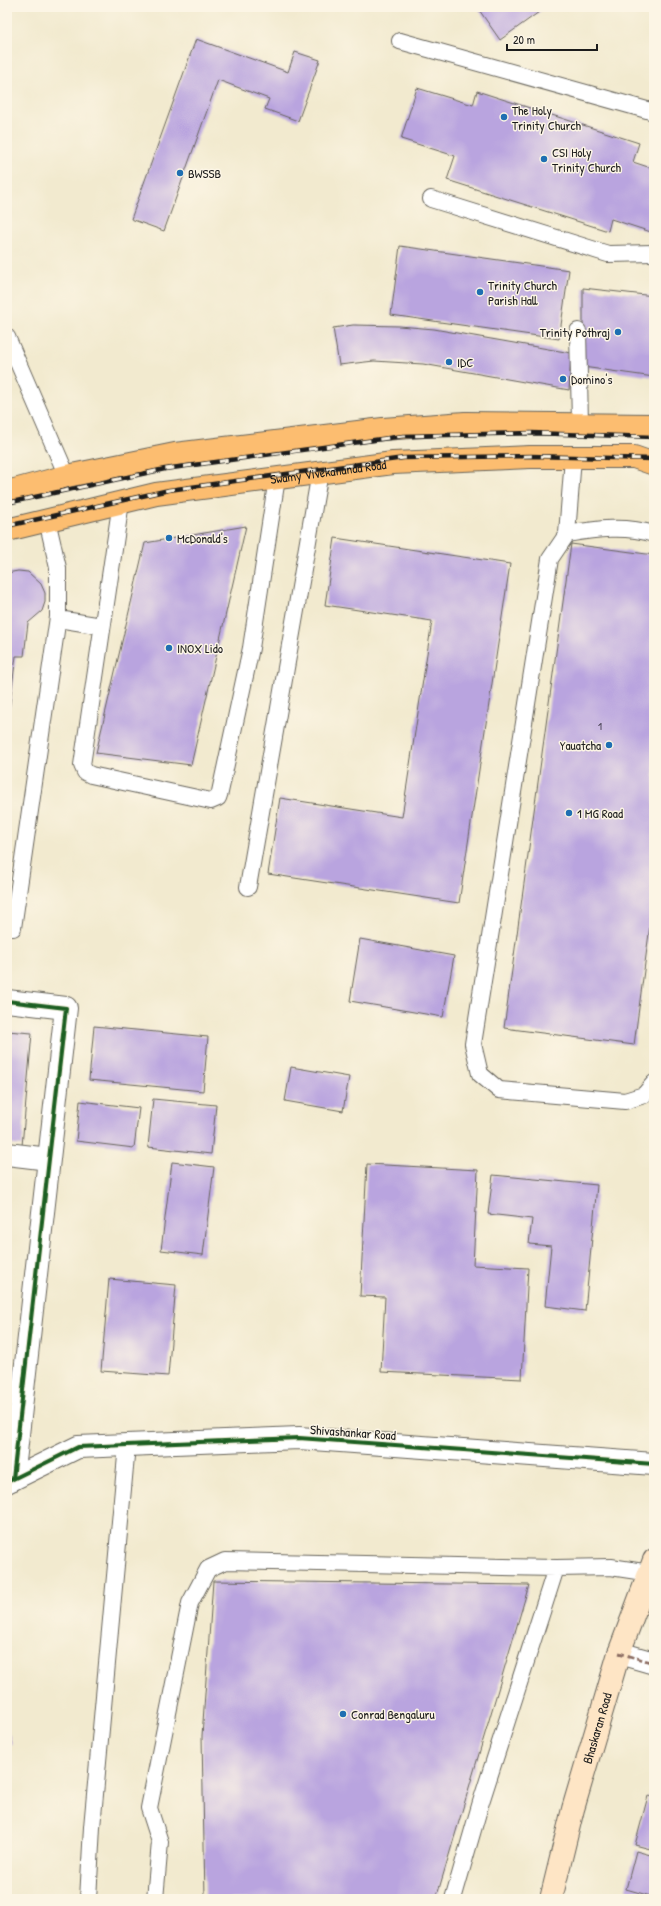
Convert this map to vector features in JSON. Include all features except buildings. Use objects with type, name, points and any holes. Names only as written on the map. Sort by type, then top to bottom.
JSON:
[{"type":"main road","points":[[7,492],[67,476],[175,454],[383,429],[465,423],[580,423],[654,425]]},
{"type":"main road","name":"Swamy Vivekananda Road","points":[[7,530],[156,494],[393,463],[530,457],[634,457],[654,464]]},
{"type":"main road","name":"Bhaskaran Road","points":[[551,1899],[573,1808],[619,1653],[652,1567]]},
{"type":"street","points":[[7,1001],[66,1008],[10,1481]]},
{"type":"street","points":[[7,1154],[49,1159]]},
{"type":"street","name":"Shivashankar Road","points":[[10,1481],[78,1446],[299,1438],[547,1457],[633,1461],[654,1464]]},
{"type":"street","points":[[619,1653],[654,1663]]},
{"type":"lane","points":[[400,41],[654,112]]},
{"type":"lane","points":[[431,199],[608,254],[654,254]]},
{"type":"lane","points":[[578,331],[580,423]]},
{"type":"lane","points":[[7,337],[67,476]]},
{"type":"lane","points":[[573,458],[567,534],[550,559],[473,1044],[480,1074],[498,1090],[625,1101],[644,1095],[654,1083]]},
{"type":"lane","points":[[248,887],[320,472]]},
{"type":"lane","points":[[120,502],[82,759],[85,772],[98,777],[211,801],[215,800],[220,792],[251,648],[277,478]]},
{"type":"lane","points":[[13,928],[58,619],[58,568],[47,520]]},
{"type":"lane","points":[[567,534],[599,529],[639,529],[654,534]]},
{"type":"lane","points":[[58,619],[102,626]]},
{"type":"lane","points":[[88,1899],[92,1827],[127,1445]]},
{"type":"lane","points":[[155,1899],[160,1842],[149,1808],[190,1603],[208,1568],[225,1561],[556,1568],[652,1567]]},
{"type":"lane","points":[[453,1899],[481,1802],[556,1568]]},
{"type":"railway","points":[[7,503],[165,469],[403,436],[531,433],[654,437]]},
{"type":"railway","points":[[7,526],[169,490],[404,458],[531,456],[654,459]]},
{"type":"marked path","points":[[619,1653],[654,1663]]},
{"type":"cycle path","points":[[7,1001],[66,1008],[13,1479]]},
{"type":"cycle path","points":[[7,1482],[78,1447],[299,1438],[654,1464]]},
{"type":"place","name":"The Holy Trinity Church","points":[[504,117]]},
{"type":"place","name":"CSI Holy Trinity Church","points":[[544,159]]},
{"type":"place","name":"BWSSB","points":[[180,173]]},
{"type":"place","name":"Trinity Church Parish Hall","points":[[480,292]]},
{"type":"place","name":"Trinity Pothraj","points":[[618,332]]},
{"type":"place","name":"IDC","points":[[449,362]]},
{"type":"place","name":"Domino's","points":[[563,379]]},
{"type":"place","name":"McDonald's","points":[[169,538]]},
{"type":"place","name":"INOX Lido","points":[[169,648]]},
{"type":"place","name":"Yauatcha","points":[[609,745]]},
{"type":"place","name":"1 MG Road","points":[[569,813]]},
{"type":"place","name":"Conrad Bengaluru","points":[[343,1714]]}]
